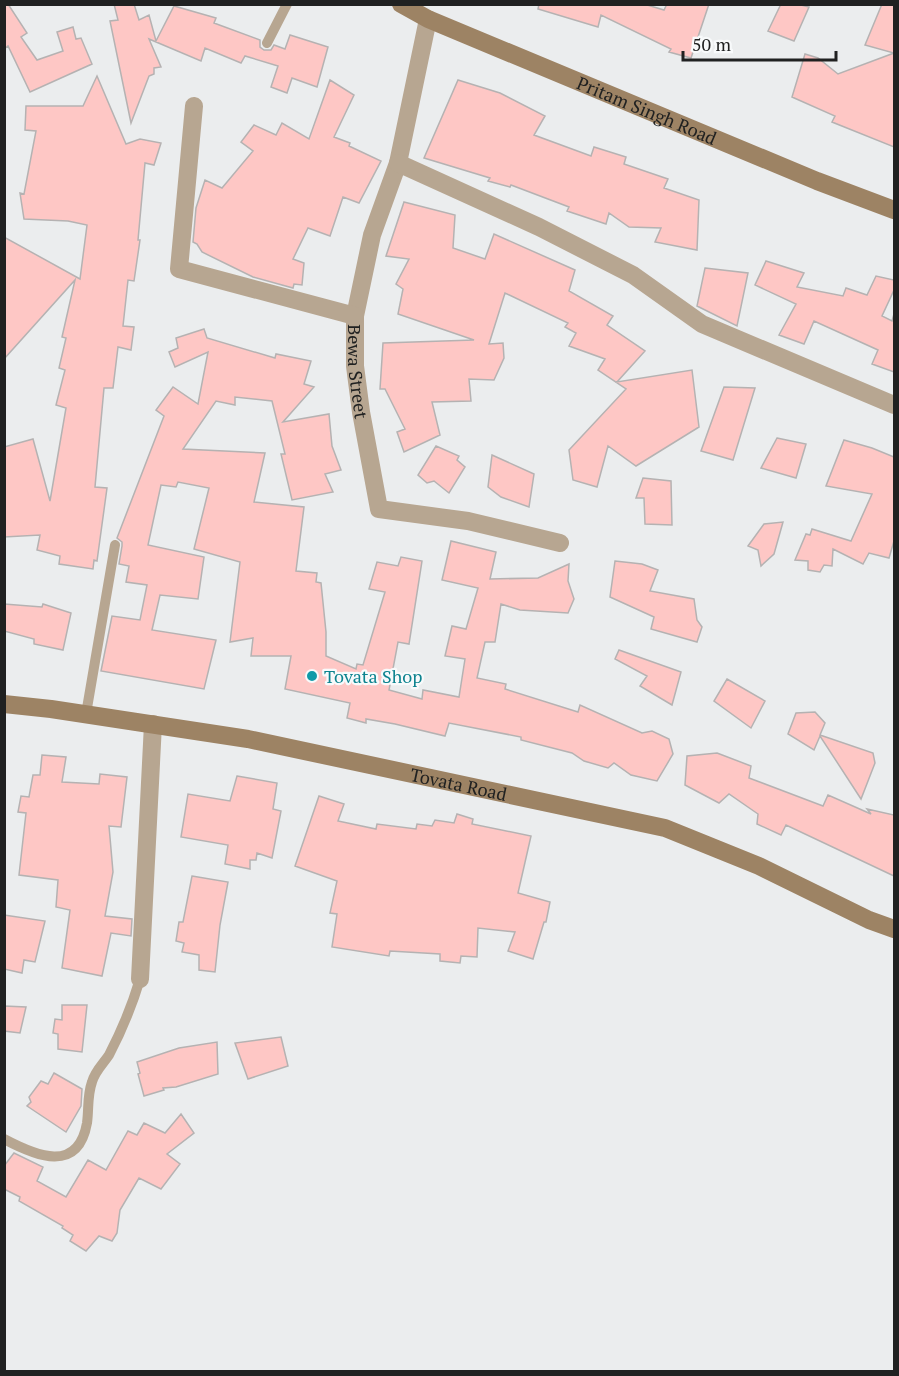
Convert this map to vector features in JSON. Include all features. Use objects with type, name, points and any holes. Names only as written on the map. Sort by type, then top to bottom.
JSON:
[{"type":"street","name":"Pritam Singh Road","points":[[401,4],[428,19],[817,181],[894,210]]},
{"type":"street","name":"Bewa Street","points":[[428,19],[398,163],[372,235],[355,316],[355,366],[379,509],[468,521],[560,543]]},
{"type":"street","points":[[194,106],[179,269],[355,316]]},
{"type":"street","points":[[398,163],[540,227],[623,270],[702,324],[894,405]]},
{"type":"street","name":"Tovata Road","points":[[4,704],[248,739],[665,828],[759,866],[869,920],[894,928]]},
{"type":"street","points":[[141,979],[153,724]]},
{"type":"lane","points":[[267,43],[287,4]]},
{"type":"lane","points":[[86,714],[115,545]]},
{"type":"lane","points":[[4,1139],[51,1158],[62,1156],[76,1148],[84,1134],[88,1095],[92,1082],[130,1013],[141,979]]},
{"type":"building","points":[[4,4],[8,4],[27,33],[21,37],[37,60],[63,51],[57,32],[73,27],[76,39],[81,38],[92,64],[30,92],[8,46],[4,49]]},
{"type":"building","points":[[114,4],[134,4],[139,20],[149,15],[156,41],[174,6],[216,18],[214,23],[260,40],[260,47],[264,50],[271,50],[274,45],[285,49],[290,35],[328,47],[317,87],[292,78],[287,93],[271,87],[278,66],[245,56],[241,63],[205,48],[201,61],[149,39],[161,67],[154,68],[154,74],[149,76],[131,123],[110,21],[118,20]]},
{"type":"building","points":[[539,4],[644,4],[664,10],[667,4],[709,4],[691,58],[669,52],[671,49],[601,15],[598,27],[538,9]]},
{"type":"building","points":[[781,4],[809,7],[794,41],[768,31]]},
{"type":"building","points":[[882,4],[894,4],[894,53],[865,45]]},
{"type":"building","points":[[894,53],[894,147],[832,122],[835,116],[792,97],[805,54],[818,58],[838,74]]},
{"type":"building","points":[[97,76],[126,144],[140,139],[161,143],[154,165],[145,163],[138,240],[140,240],[134,281],[128,280],[123,326],[134,327],[131,350],[118,347],[113,388],[104,388],[95,487],[107,488],[97,561],[94,560],[93,569],[59,564],[60,556],[37,550],[40,535],[4,537],[4,447],[33,439],[50,501],[66,408],[56,405],[65,370],[59,368],[66,338],[62,337],[75,280],[4,359],[4,237],[80,279],[87,225],[68,221],[24,219],[20,193],[24,194],[36,131],[25,130],[26,106],[83,106]]},
{"type":"building","points":[[330,80],[354,95],[334,137],[350,143],[349,146],[381,161],[359,203],[343,197],[330,236],[308,228],[293,259],[304,263],[302,285],[294,284],[293,288],[253,277],[202,252],[193,242],[196,208],[205,180],[222,188],[253,151],[241,142],[254,125],[276,135],[282,123],[309,139]]},
{"type":"building","points":[[458,80],[500,93],[545,116],[534,135],[591,156],[594,147],[626,157],[624,164],[668,179],[664,188],[699,200],[697,250],[655,242],[661,228],[629,227],[609,213],[606,224],[567,211],[569,207],[511,185],[510,187],[488,181],[490,178],[424,158]]},
{"type":"building","points":[[404,202],[455,215],[453,248],[485,259],[494,234],[575,270],[569,291],[613,316],[607,325],[645,351],[617,382],[692,370],[699,427],[636,466],[608,446],[597,487],[573,480],[569,450],[626,389],[598,370],[605,359],[569,346],[576,333],[565,327],[568,323],[505,293],[489,344],[503,343],[504,358],[494,380],[469,379],[471,401],[432,402],[440,435],[404,452],[397,432],[405,429],[385,389],[380,389],[383,343],[474,340],[398,314],[403,289],[396,284],[409,259],[386,256]]},
{"type":"building","points":[[766,261],[804,273],[797,287],[843,296],[846,288],[867,295],[876,276],[894,280],[894,290],[882,316],[892,321],[894,314],[894,372],[872,364],[878,350],[814,321],[804,344],[779,335],[796,304],[755,285]]},
{"type":"building","points":[[705,268],[748,273],[737,326],[697,306]]},
{"type":"building","points":[[204,329],[207,338],[275,358],[276,354],[311,361],[304,384],[314,387],[283,422],[329,414],[332,446],[341,470],[325,474],[333,492],[292,500],[281,454],[285,454],[272,401],[235,397],[235,405],[216,401],[183,449],[265,453],[254,502],[304,507],[296,571],[317,573],[316,582],[321,583],[326,656],[356,669],[357,664],[363,665],[385,592],[369,589],[377,562],[398,566],[401,557],[422,561],[409,644],[398,642],[389,690],[422,699],[423,690],[459,697],[465,659],[445,656],[452,626],[466,629],[478,588],[442,580],[451,541],[496,552],[490,579],[538,578],[569,564],[568,581],[574,599],[568,613],[520,610],[501,604],[495,642],[485,642],[477,678],[506,684],[505,689],[578,712],[580,705],[642,733],[652,731],[669,739],[673,754],[657,781],[631,775],[614,763],[608,768],[584,761],[572,753],[521,740],[521,737],[449,723],[445,736],[366,719],[366,723],[347,718],[350,703],[285,689],[291,656],[251,656],[253,638],[230,642],[240,562],[194,549],[209,488],[178,482],[176,487],[161,485],[148,545],[204,557],[198,599],[160,595],[152,630],[216,640],[204,689],[101,671],[112,616],[140,620],[147,585],[126,582],[129,566],[119,564],[122,542],[117,538],[164,416],[156,410],[173,387],[198,404],[208,352],[175,367],[169,352],[178,348],[176,338]]},
{"type":"building","points":[[724,387],[755,388],[733,460],[701,451]]},
{"type":"building","points":[[777,438],[806,444],[796,478],[761,468]]},
{"type":"building","points":[[844,440],[894,457],[894,541],[889,558],[869,553],[863,564],[833,549],[832,566],[824,565],[820,572],[808,570],[808,561],[795,560],[806,534],[810,535],[812,529],[851,541],[872,494],[826,486]]},
{"type":"building","points":[[436,446],[459,456],[457,460],[465,467],[449,493],[434,481],[427,483],[418,475]]},
{"type":"building","points":[[492,455],[534,474],[529,507],[501,497],[488,487]]},
{"type":"building","points":[[643,478],[671,481],[672,525],[645,524],[644,498],[636,498]]},
{"type":"building","points":[[783,522],[774,554],[761,566],[758,550],[748,546],[764,524]]},
{"type":"building","points":[[615,561],[642,564],[658,570],[650,591],[694,599],[697,620],[702,627],[697,642],[651,629],[654,617],[610,597]]},
{"type":"building","points":[[4,604],[42,607],[43,604],[71,613],[63,650],[34,644],[34,639],[4,631]]},
{"type":"building","points":[[619,650],[681,672],[672,705],[640,686],[647,676],[615,659]]},
{"type":"building","points":[[727,679],[765,701],[751,728],[714,701]]},
{"type":"building","points":[[815,712],[825,723],[820,735],[873,753],[875,763],[861,799],[820,736],[814,750],[788,734],[796,713]]},
{"type":"building","points":[[717,753],[751,766],[749,778],[823,806],[828,795],[871,814],[867,809],[894,815],[894,876],[786,825],[781,835],[757,824],[758,814],[729,794],[719,803],[685,785],[687,756]]},
{"type":"building","points":[[42,755],[66,757],[62,782],[99,784],[100,774],[127,777],[121,827],[109,826],[113,872],[105,916],[132,919],[131,936],[111,933],[102,976],[62,968],[70,910],[56,907],[58,880],[19,875],[26,813],[18,812],[21,796],[29,797],[33,775],[40,775]]},
{"type":"building","points":[[237,776],[277,783],[273,809],[281,811],[272,858],[257,853],[256,860],[250,860],[250,869],[225,864],[228,845],[181,837],[188,794],[230,801]]},
{"type":"building","points":[[319,796],[344,804],[338,821],[376,829],[377,824],[416,829],[417,824],[432,826],[435,820],[454,823],[457,814],[473,819],[472,824],[531,836],[518,893],[550,902],[546,922],[544,922],[533,959],[508,951],[515,932],[478,928],[477,957],[461,956],[460,963],[440,961],[440,954],[390,951],[389,956],[332,947],[337,914],[330,913],[337,881],[295,866]]},
{"type":"building","points":[[192,876],[228,882],[215,972],[199,970],[199,955],[182,952],[184,943],[176,941],[179,922],[183,922]]},
{"type":"building","points":[[4,915],[45,921],[35,962],[24,960],[22,973],[4,969]]},
{"type":"building","points":[[62,1005],[87,1005],[82,1052],[58,1049],[58,1034],[53,1033],[55,1019],[62,1020]]},
{"type":"building","points":[[4,1006],[26,1007],[20,1033],[4,1031]]},
{"type":"building","points":[[281,1037],[288,1066],[248,1079],[235,1043]]},
{"type":"building","points":[[217,1042],[218,1074],[176,1087],[163,1088],[164,1090],[144,1096],[137,1062],[179,1048]]},
{"type":"building","points":[[54,1073],[82,1089],[81,1106],[66,1132],[27,1106],[31,1102],[29,1097],[41,1081],[48,1084]]},
{"type":"building","points":[[181,1114],[194,1133],[167,1154],[180,1164],[161,1189],[139,1178],[120,1210],[117,1233],[112,1241],[99,1236],[86,1251],[70,1241],[73,1235],[62,1228],[63,1226],[19,1201],[20,1197],[4,1189],[4,1166],[14,1153],[43,1167],[37,1181],[66,1197],[88,1160],[106,1170],[128,1131],[137,1135],[144,1123],[165,1133]]},
{"type":"place","name":"Tovata Shop","points":[[312,676]]}]
